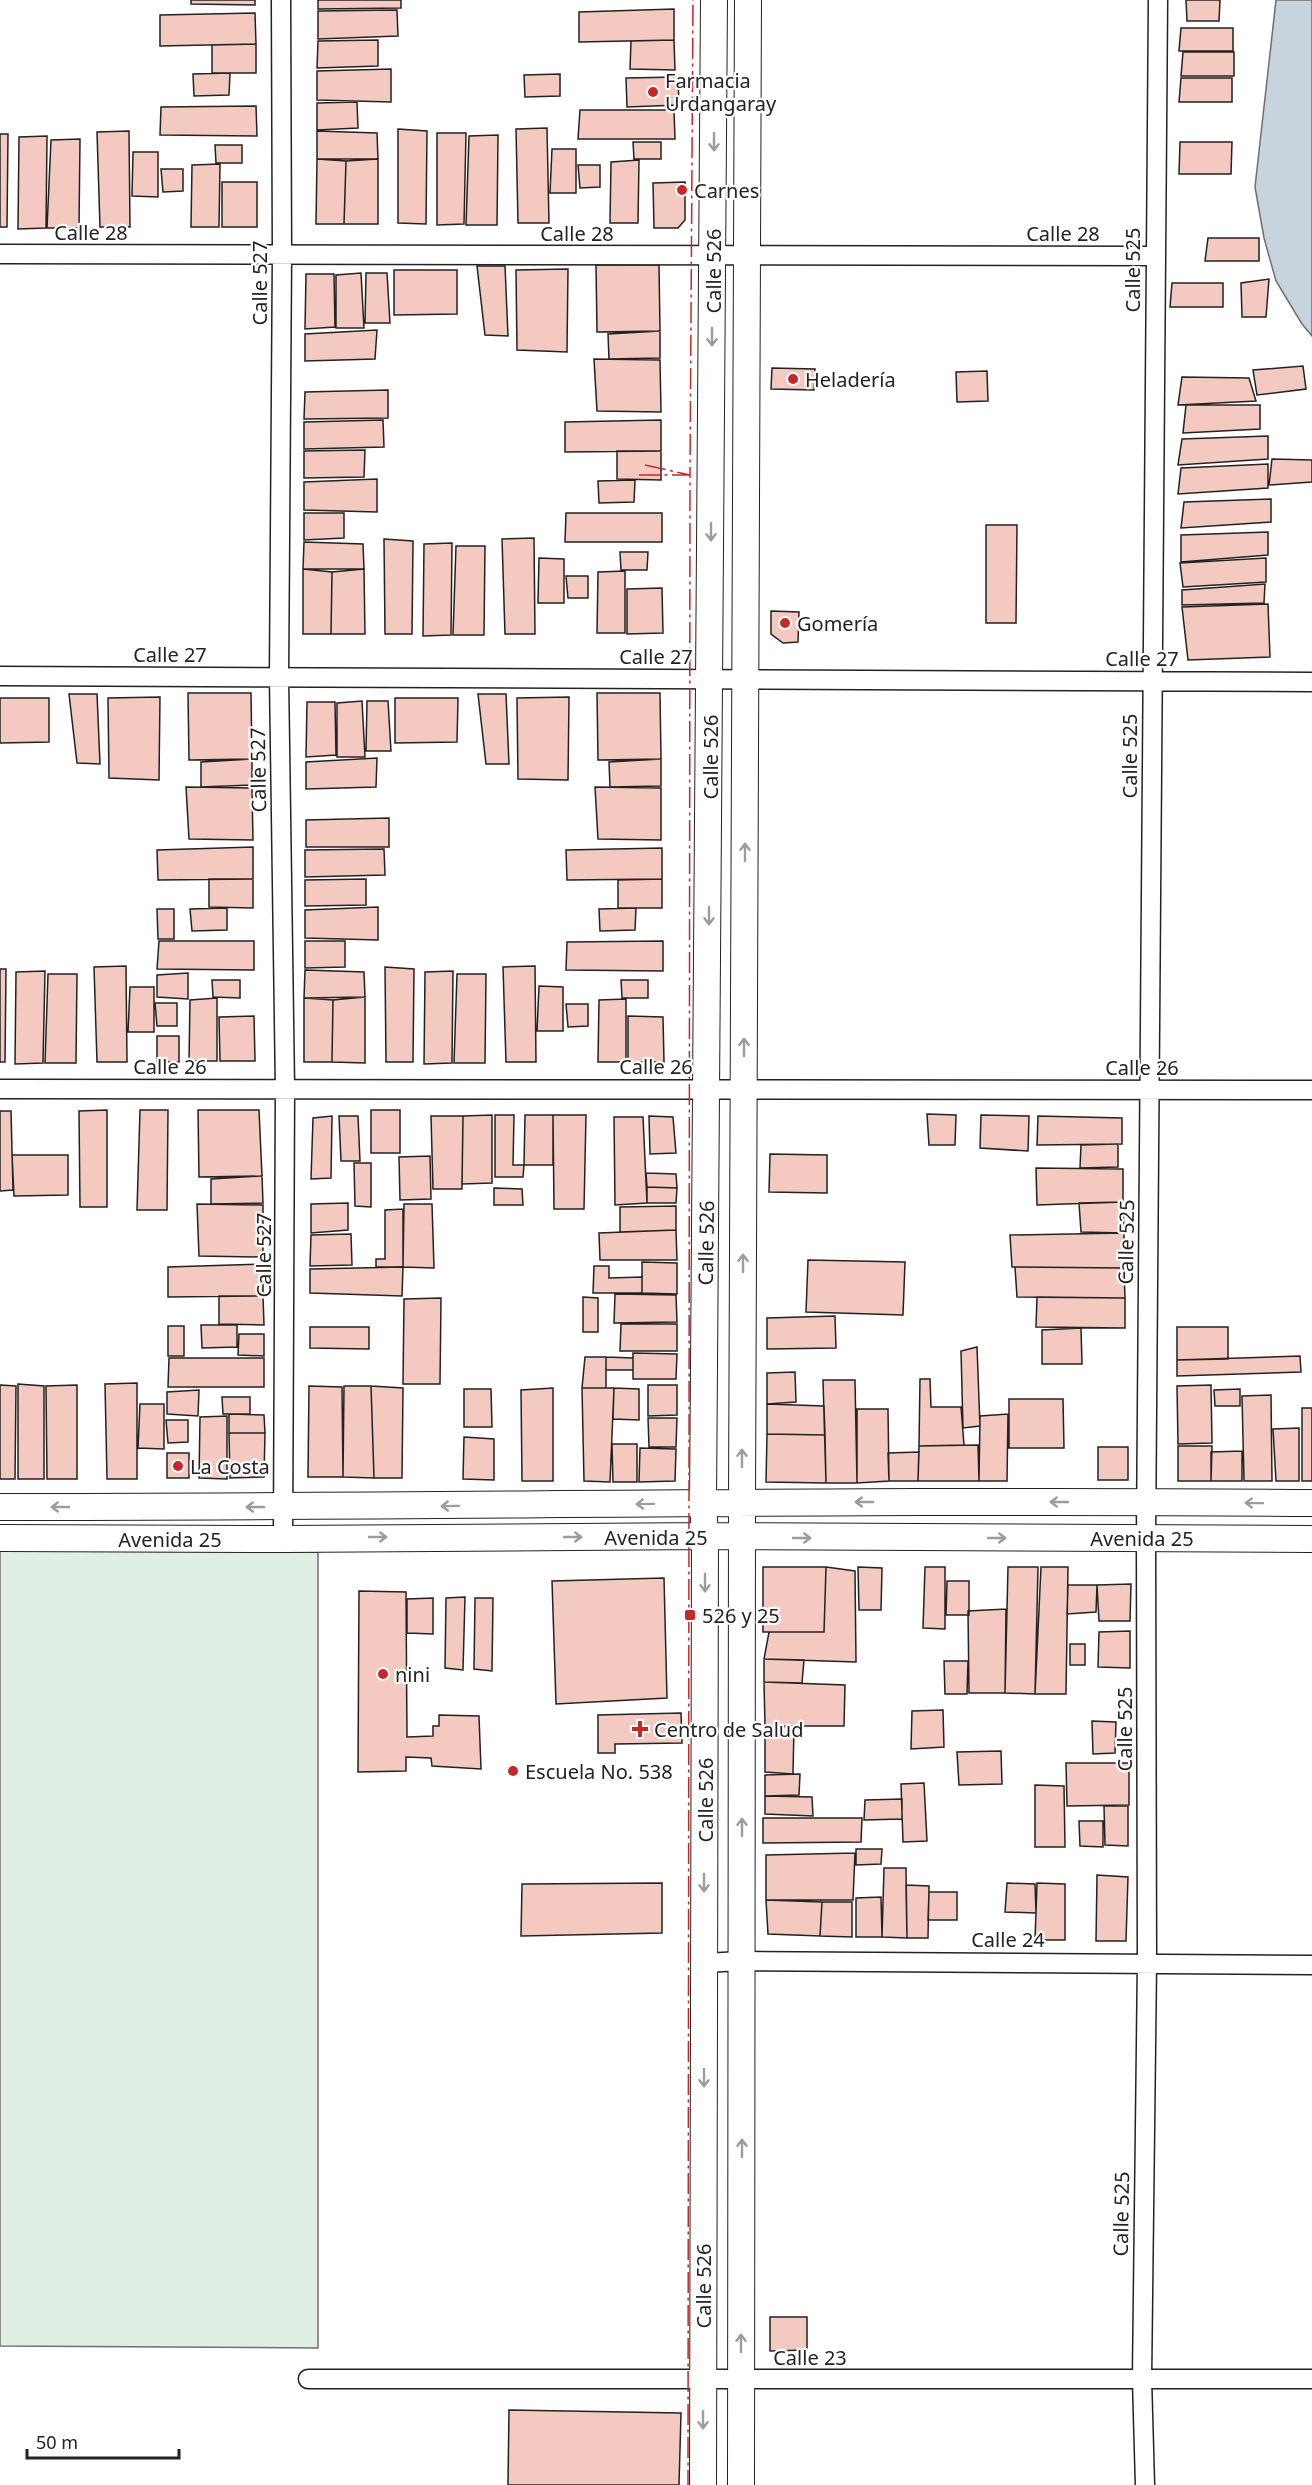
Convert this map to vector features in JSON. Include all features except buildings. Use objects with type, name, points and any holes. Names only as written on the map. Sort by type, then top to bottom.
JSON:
[{"type":"main road","name":"Calle 526","points":[[703,2485],[704,1503],[714,0]]},
{"type":"main road","name":"Calle 526","points":[[741,2485],[748,0]]},
{"type":"main road","name":"Avenida 25","points":[[0,1507],[285,1508],[742,1502],[1312,1503]]},
{"type":"main road","name":"Avenida 25","points":[[0,1538],[283,1539],[705,1536],[743,1538],[1312,1539]]},
{"type":"street","name":"Calle 527","points":[[281,0],[279,677],[285,1088],[285,1508],[283,1539]]},
{"type":"street","name":"Calle 525","points":[[1145,2485],[1142,2379],[1147,1962],[1146,1502],[1158,0]]},
{"type":"street","name":"Calle 28","points":[[0,254],[1155,256]]},
{"type":"street","name":"Calle 27","points":[[0,676],[1312,682]]},
{"type":"street","name":"Calle 26","points":[[0,1089],[1312,1090]]},
{"type":"street","name":"Calle 24","points":[[704,1963],[742,1961],[1147,1962],[1312,1965]]},
{"type":"street","name":"Calle 23","points":[[308,2379],[1312,2379]]},
{"type":"green space","points":[[0,1551],[318,1552],[318,2348],[0,2346]]},
{"type":"shaded area","points":[[1276,0],[1312,0],[1312,336],[1276,281],[1264,238],[1255,187]]},
{"type":"power","points":[[645,465],[690,475],[693,0]]},
{"type":"power","points":[[639,475],[690,475],[688,2485]]},
{"type":"place","name":"Farmacia Urdangaray","points":[[653,92]]},
{"type":"place","name":"Carnes","points":[[682,190]]},
{"type":"place","name":"Heladería","points":[[793,379]]},
{"type":"place","name":"Gomería","points":[[785,623]]},
{"type":"place","name":"La Costa","points":[[178,1466]]},
{"type":"place","name":"526 y 25","points":[[690,1615]]},
{"type":"place","name":"nini","points":[[383,1674]]},
{"type":"place","name":"Centro de Salud","points":[[640,1729]]},
{"type":"place","name":"Escuela No. 538","points":[[513,1771]]}]
